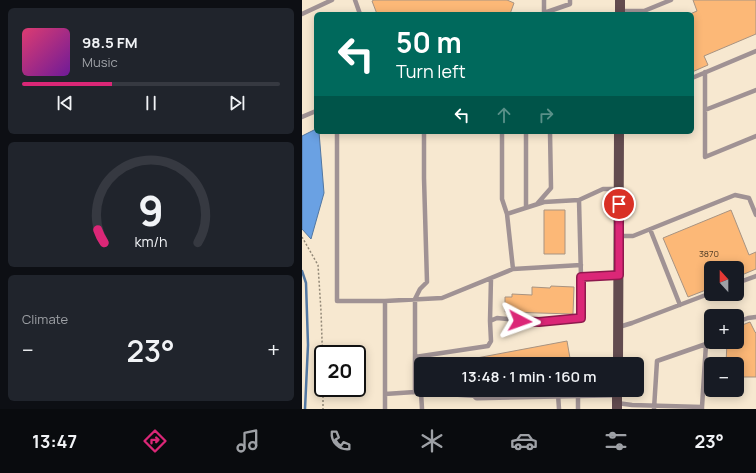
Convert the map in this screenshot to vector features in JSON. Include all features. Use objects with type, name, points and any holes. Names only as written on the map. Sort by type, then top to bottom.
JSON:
[{"type":"main road","points":[[620,0],[620,12]]},
{"type":"main road","points":[[618,357],[619,134]]},
{"type":"lane","points":[[302,14],[332,0]]},
{"type":"lane","points":[[355,0],[359,12]]},
{"type":"lane","points":[[544,0],[544,12]]},
{"type":"lane","points":[[549,12],[570,4],[570,0]]},
{"type":"lane","points":[[645,12],[671,0]]},
{"type":"lane","points":[[694,77],[756,50]]},
{"type":"lane","points":[[705,72],[705,157],[756,136]]},
{"type":"lane","points":[[705,110],[756,90]]},
{"type":"lane","points":[[302,117],[314,112]]},
{"type":"lane","points":[[337,134],[337,301],[385,301],[442,298],[513,269],[581,265]]},
{"type":"lane","points":[[424,134],[427,282],[420,289],[416,299],[415,357],[488,346],[491,341],[491,278]]},
{"type":"lane","points":[[502,134],[502,199],[507,214],[513,269]]},
{"type":"lane","points":[[526,134],[526,207]]},
{"type":"lane","points":[[537,204],[551,188],[550,134]]},
{"type":"lane","points":[[507,214],[544,202],[579,200],[603,189],[619,188]]},
{"type":"lane","points":[[619,236],[633,236],[735,195],[749,198],[756,215]]},
{"type":"lane","points":[[490,321],[497,318],[539,322],[581,318],[579,200]]},
{"type":"lane","points":[[650,229],[680,305]]},
{"type":"lane","points":[[581,277],[619,275]]},
{"type":"lane","points":[[744,280],[756,276]]},
{"type":"lane","points":[[618,327],[704,296]]},
{"type":"lane","points":[[385,301],[385,409]]},
{"type":"lane","points":[[744,319],[756,318]]},
{"type":"lane","points":[[654,407],[657,361],[704,345]]},
{"type":"lane","points":[[617,406],[702,408],[706,349]]},
{"type":"lane","points":[[385,394],[414,392]]},
{"type":"lane","points":[[421,397],[422,409]]},
{"type":"lane","points":[[558,397],[559,409]]},
{"type":"lane","points":[[578,397],[578,409]]},
{"type":"path","points":[[302,237],[318,265],[322,345]]},
{"type":"path","points":[[323,397],[323,409]]},
{"type":"water","points":[[314,130],[314,134],[319,134],[324,193],[311,239],[302,229],[302,136]]},
{"type":"building","points":[[507,0],[514,3],[511,12],[376,12],[372,1]]},
{"type":"building","points":[[693,0],[756,0],[756,34],[704,56],[708,65],[694,71],[694,12],[697,11]]},
{"type":"building","points":[[544,210],[565,210],[565,254],[544,254]]},
{"type":"building","points":[[731,210],[749,255],[756,252],[756,269],[744,274],[744,261],[704,261],[704,291],[688,297],[663,238]]},
{"type":"building","points":[[551,286],[574,287],[573,314],[505,312],[505,297],[512,297],[512,294],[532,295],[532,287],[550,288]]},
{"type":"building","points":[[750,322],[756,333],[756,377],[744,377],[744,357],[726,357],[727,349],[744,349],[744,324]]},
{"type":"building","points":[[567,341],[570,357],[482,357]]},
{"type":"waterway","points":[[302,271],[306,283],[308,345],[305,409]]},
{"type":"route","points":[[520,321],[539,322],[581,318],[581,277],[619,275],[619,204]]}]
